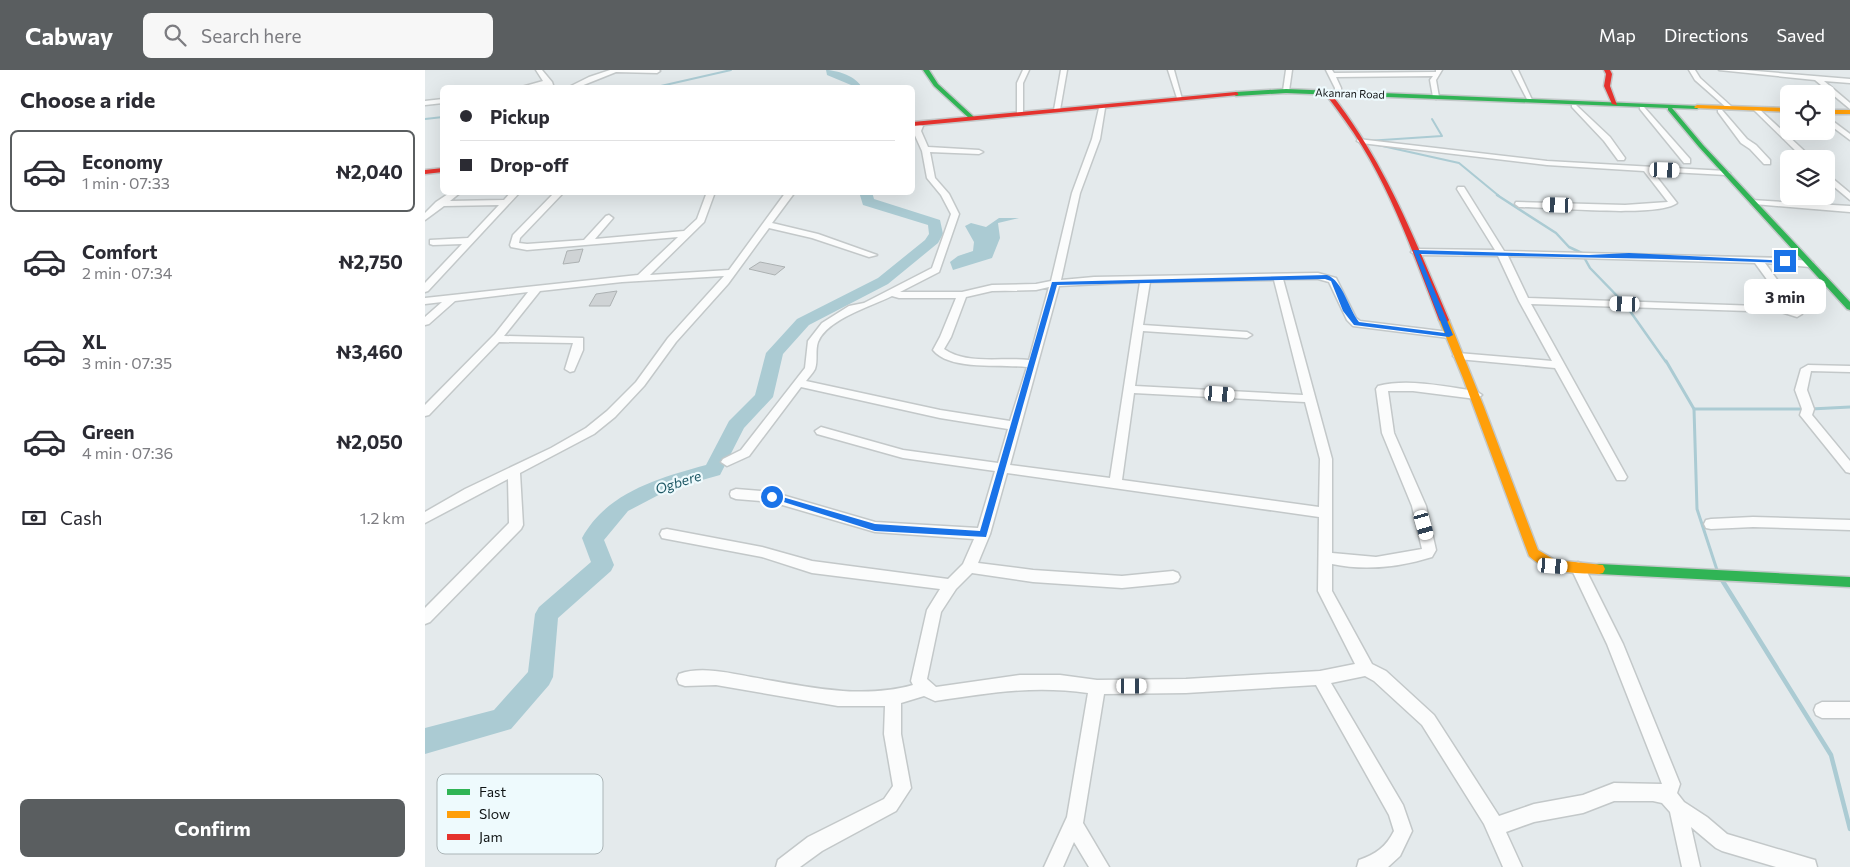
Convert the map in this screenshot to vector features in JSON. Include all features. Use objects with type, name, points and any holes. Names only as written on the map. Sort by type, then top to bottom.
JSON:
[{"type":"main road","points":[[926,70],[942,90],[973,118]]},
{"type":"main road","points":[[1607,70],[1609,74],[1607,86],[1615,104]]},
{"type":"main road","name":"Akanran Road","points":[[915,125],[1180,98],[1286,92],[1574,106],[1780,112]]},
{"type":"main road","points":[[1334,95],[1351,121],[1397,207],[1449,335],[1476,395],[1489,437],[1533,553],[1539,560],[1553,566],[1578,568],[1850,582]]},
{"type":"main road","name":"Akanran Road","points":[[915,125],[1245,96],[1334,95]]},
{"type":"main road","name":"Akanran Road","points":[[1358,96],[1436,97],[1725,110]]},
{"type":"main road","points":[[1670,109],[1726,173],[1850,307]]},
{"type":"main road","points":[[1835,115],[1850,114]]},
{"type":"main road","points":[[425,170],[440,168]]},
{"type":"street","points":[[539,70],[550,85]]},
{"type":"street","points":[[576,85],[616,70],[657,71]]},
{"type":"street","points":[[1021,113],[1020,83],[1026,70]]},
{"type":"street","points":[[1057,110],[1064,70]]},
{"type":"street","points":[[1171,70],[1180,98]]},
{"type":"street","points":[[1286,92],[1289,70]]},
{"type":"street","points":[[1515,70],[1531,101]]},
{"type":"street","points":[[1692,70],[1697,79],[1725,110],[1744,141],[1753,147],[1767,162]]},
{"type":"street","points":[[1722,70],[1850,81]]},
{"type":"street","points":[[1809,70],[1850,106]]},
{"type":"street","points":[[1334,95],[1338,88],[1330,73],[1439,72]]},
{"type":"street","points":[[1436,97],[1433,80],[1439,72]]},
{"type":"street","points":[[425,104],[440,102]]},
{"type":"street","points":[[1574,106],[1607,140],[1621,158]]},
{"type":"street","points":[[1102,108],[1091,158],[1076,193],[1055,283],[1033,364],[983,534],[969,567],[951,585],[934,610],[919,681],[925,689],[935,694],[1021,682],[1061,682],[1097,687],[1186,686],[1320,678],[1366,668]]},
{"type":"street","points":[[1642,108],[1687,161]]},
{"type":"street","points":[[1758,111],[1799,150]]},
{"type":"street","points":[[1835,124],[1850,138]]},
{"type":"street","points":[[727,462],[745,453],[810,368],[813,341],[826,325],[853,308],[867,305],[936,270],[955,214],[945,194],[931,178],[925,148],[915,125]]},
{"type":"street","points":[[1361,141],[1547,163],[1726,173]]},
{"type":"street","points":[[925,148],[979,152]]},
{"type":"street","points":[[1519,204],[1660,207],[1673,203],[1647,170]]},
{"type":"street","points":[[1835,184],[1850,198]]},
{"type":"street","points":[[1461,189],[1503,252],[1524,301],[1621,477]]},
{"type":"street","points":[[425,217],[452,195]]},
{"type":"street","points":[[426,286],[513,195]]},
{"type":"street","points":[[557,195],[516,237],[514,245],[527,247],[684,234]]},
{"type":"street","points":[[640,279],[673,249],[684,234],[701,220],[710,195]]},
{"type":"street","points":[[425,518],[471,492],[576,439],[611,414],[640,384],[673,340],[733,273],[789,195]]},
{"type":"street","points":[[439,204],[507,202]]},
{"type":"street","points":[[1754,202],[1850,209]]},
{"type":"street","points":[[1839,209],[1850,219]]},
{"type":"street","points":[[587,242],[609,218]]},
{"type":"street","points":[[768,226],[815,236],[872,255]]},
{"type":"street","points":[[433,242],[471,241]]},
{"type":"street","points":[[1415,252],[1503,252],[1758,260],[1810,264]]},
{"type":"street","points":[[1524,301],[1783,309],[1797,314],[1758,260]]},
{"type":"street","points":[[425,301],[537,288],[733,273]]},
{"type":"street","points":[[891,293],[899,295],[962,295],[992,288],[1036,287],[1055,283],[1318,276],[1333,280],[1347,311],[1357,324],[1449,335]]},
{"type":"street","points":[[1278,278],[1326,459],[1324,513],[1325,592],[1366,668],[1380,676],[1428,720],[1494,826],[1513,867]]},
{"type":"street","points":[[1115,484],[1140,328],[1145,280]]},
{"type":"street","points":[[425,412],[496,339],[537,288]]},
{"type":"street","points":[[962,295],[953,312],[944,342],[938,350],[941,354],[965,361],[1013,361],[1033,364]]},
{"type":"street","points":[[425,322],[452,298]]},
{"type":"street","points":[[1140,328],[1247,335]]},
{"type":"street","points":[[496,339],[579,340],[578,350],[570,369]]},
{"type":"street","points":[[1458,356],[1559,365]]},
{"type":"street","points":[[1850,369],[1808,368],[1806,369],[1801,390],[1808,410],[1806,415],[1850,469]]},
{"type":"street","points":[[799,383],[940,414],[1015,426]]},
{"type":"street","points":[[1325,557],[1357,563],[1385,562],[1427,553],[1429,550],[1419,506],[1388,433],[1382,388],[1386,386],[1403,387],[1476,395]]},
{"type":"street","points":[[1130,388],[1310,399]]},
{"type":"street","points":[[821,431],[903,454],[1324,513]]},
{"type":"street","points":[[425,618],[515,525],[515,470]]},
{"type":"street","points":[[736,494],[772,497],[875,527],[983,534]]},
{"type":"street","points":[[1711,524],[1753,522],[1850,525]]},
{"type":"street","points":[[667,534],[762,552],[812,567],[951,585]]},
{"type":"street","points":[[969,567],[1033,576],[1122,582],[1173,577]]},
{"type":"street","points":[[1578,568],[1615,644],[1671,784],[1672,802],[1691,867]]},
{"type":"street","points":[[685,679],[716,678],[838,699],[893,698],[925,689]]},
{"type":"street","points":[[1320,678],[1397,811],[1403,831],[1395,850],[1381,862],[1366,867]]},
{"type":"street","points":[[1053,867],[1073,824],[1092,726],[1097,687]]},
{"type":"street","points":[[785,867],[815,844],[890,805],[902,788],[892,742],[891,716],[893,698]]},
{"type":"street","points":[[1822,710],[1850,710]]},
{"type":"street","points":[[1494,826],[1534,813],[1583,804],[1614,792],[1653,792],[1672,802],[1701,823],[1722,842],[1808,867]]},
{"type":"street","points":[[1073,824],[1100,867]]},
{"type":"water","points":[[999,218],[1019,218],[998,223],[1000,238],[992,258],[953,270],[950,262],[958,256],[973,251],[974,242],[965,226],[971,223],[986,227]]},
{"type":"building","points":[[583,249],[579,262],[563,264],[567,251]]},
{"type":"building","points":[[760,262],[785,267],[775,275],[749,269]]},
{"type":"building","points":[[617,291],[610,306],[589,306],[596,294]]},
{"type":"waterway","points":[[665,85],[731,70]]},
{"type":"waterway","name":"Ogbere","points":[[831,70],[831,73],[856,85]]},
{"type":"waterway","points":[[425,119],[440,117]]},
{"type":"waterway","points":[[1367,141],[1442,136],[1432,119]]},
{"type":"waterway","points":[[1378,145],[1459,163],[1499,196]]},
{"type":"waterway","name":"Ogbere","points":[[425,741],[502,720],[540,677],[547,614],[603,565],[593,538],[621,506],[663,484],[713,470],[736,425],[764,397],[775,353],[803,322],[883,281],[931,243],[936,234],[935,223],[902,211],[868,202],[866,195]]},
{"type":"waterway","points":[[1497,195],[1556,233],[1569,247],[1584,254]]},
{"type":"waterway","points":[[1588,257],[1585,259],[1590,268],[1625,304],[1666,362]]},
{"type":"waterway","points":[[1666,361],[1694,409]]},
{"type":"waterway","points":[[1811,409],[1850,407]]},
{"type":"waterway","points":[[1694,409],[1804,409]]},
{"type":"waterway","points":[[1694,409],[1697,509],[1717,570]]},
{"type":"waterway","points":[[1722,580],[1831,755],[1850,829]]},
{"type":"traffic: fast","points":[[926,70],[936,85],[972,118]]},
{"type":"traffic: fast","points":[[1236,94],[1286,91],[1697,107]]},
{"type":"traffic: fast","points":[[1670,109],[1701,146],[1850,307]]},
{"type":"traffic: fast","points":[[1599,569],[1850,582]]},
{"type":"traffic: slow","points":[[1697,107],[1780,110]]},
{"type":"traffic: slow","points":[[1835,112],[1850,112]]},
{"type":"traffic: slow","points":[[1444,320],[1479,407],[1533,553],[1547,563],[1563,567],[1599,569]]},
{"type":"traffic: jam","points":[[1607,70],[1609,74],[1607,86],[1615,104]]},
{"type":"traffic: jam","points":[[915,124],[1236,94]]},
{"type":"traffic: jam","points":[[1330,96],[1366,147],[1381,175],[1408,232],[1444,320]]},
{"type":"traffic: jam","points":[[425,172],[440,170]]},
{"type":"route","points":[[772,497],[875,527],[983,534],[1055,283],[1094,280],[1327,277],[1333,280],[1347,311],[1352,320],[1357,324],[1449,335],[1415,252],[1503,252],[1589,257],[1629,255],[1785,261]]}]
